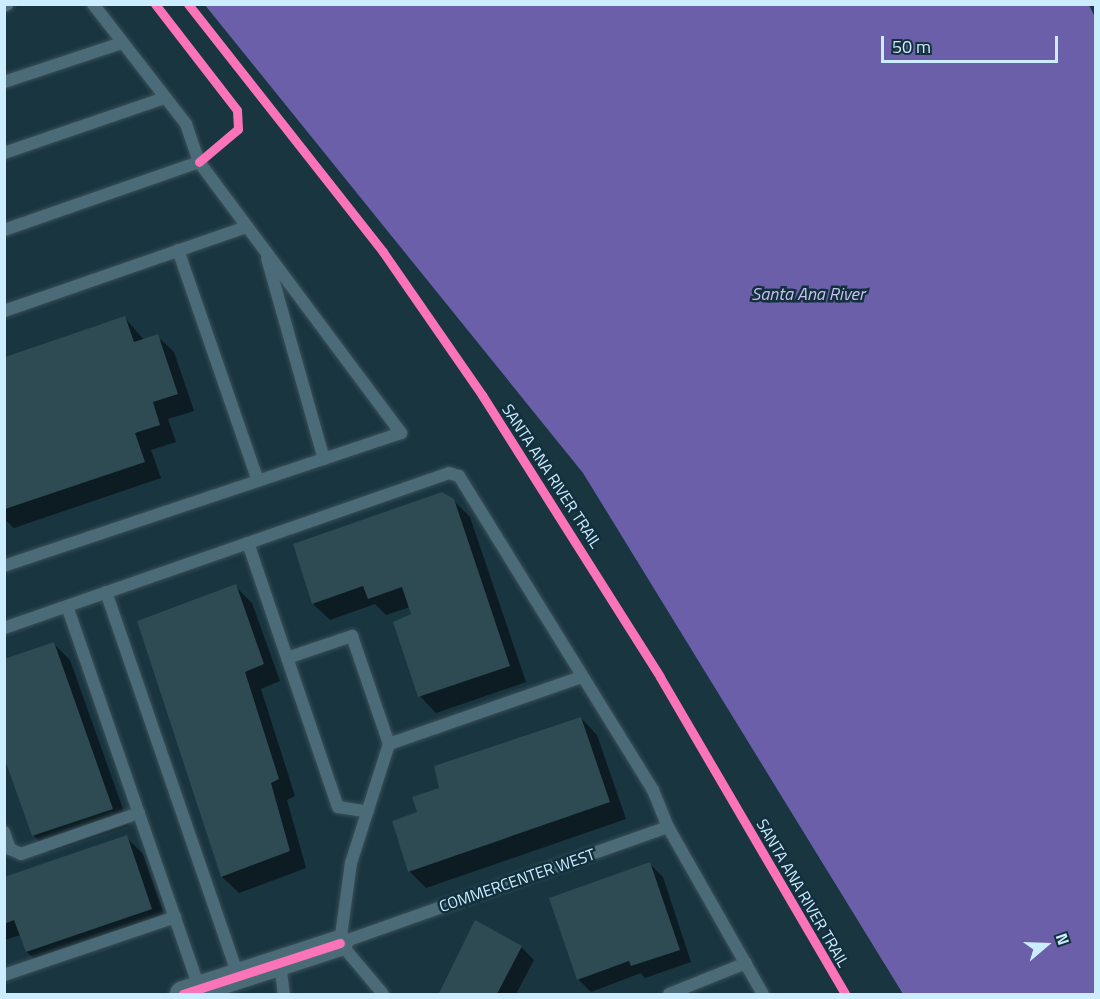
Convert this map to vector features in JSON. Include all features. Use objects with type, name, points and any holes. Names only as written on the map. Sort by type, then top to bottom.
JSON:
[{"type":"street","name":"COMMERCENTER WEST","points":[[195,993],[238,976],[340,943]]},
{"type":"lane","points":[[4,566],[401,433],[199,162],[186,124],[93,4]]},
{"type":"lane","points":[[4,82],[122,43]]},
{"type":"lane","points":[[4,153],[165,98]]},
{"type":"lane","points":[[4,230],[199,162]]},
{"type":"lane","points":[[4,311],[247,227]]},
{"type":"lane","points":[[178,250],[258,482]]},
{"type":"lane","points":[[265,251],[324,459]]},
{"type":"lane","points":[[4,628],[449,473],[459,476],[581,677],[653,790],[668,826],[763,994]]},
{"type":"lane","points":[[248,543],[338,807],[368,812]]},
{"type":"lane","points":[[106,592],[238,976]]},
{"type":"lane","points":[[66,606],[175,917],[195,993]]},
{"type":"lane","points":[[287,658],[352,636],[389,744],[351,863],[340,943],[383,994]]},
{"type":"lane","points":[[389,744],[581,677]]},
{"type":"lane","points":[[4,832],[10,849],[21,854],[139,813]]},
{"type":"lane","name":"COMMERCENTER WEST","points":[[340,943],[668,826]]},
{"type":"lane","points":[[4,975],[175,917]]},
{"type":"lane","points":[[280,963],[284,994]]},
{"type":"lane","points":[[669,994],[746,963]]},
{"type":"water","name":"Santa Ana River","points":[[205,5],[1089,5],[1096,19],[1095,994],[903,994],[583,473]]},
{"type":"building","points":[[125,316],[134,342],[158,334],[178,394],[153,402],[160,425],[135,433],[145,462],[5,509],[5,357]]},
{"type":"building","points":[[442,492],[454,499],[510,666],[418,697],[393,622],[411,614],[402,587],[368,599],[363,586],[312,604],[293,544]]},
{"type":"building","points":[[236,584],[264,664],[245,672],[279,779],[271,783],[290,851],[221,877],[137,621]]},
{"type":"building","points":[[54,642],[113,809],[32,836],[4,757],[4,659]]},
{"type":"building","points":[[581,717],[610,802],[408,872],[392,821],[417,812],[412,797],[439,788],[434,766]]},
{"type":"building","points":[[127,835],[152,909],[26,952],[14,920],[4,924],[4,877]]},
{"type":"building","points":[[650,862],[680,950],[631,966],[629,961],[577,980],[549,898]]},
{"type":"building","points":[[475,920],[522,946],[497,994],[441,994],[439,993]]},
{"type":"cycle path","points":[[155,4],[237,110],[238,129],[199,162]]},
{"type":"cycle path","name":"SANTA ANA RIVER TRAIL","points":[[188,4],[383,252],[482,395],[660,677],[845,994]]},
{"type":"cycle path","points":[[183,994],[340,943]]}]
